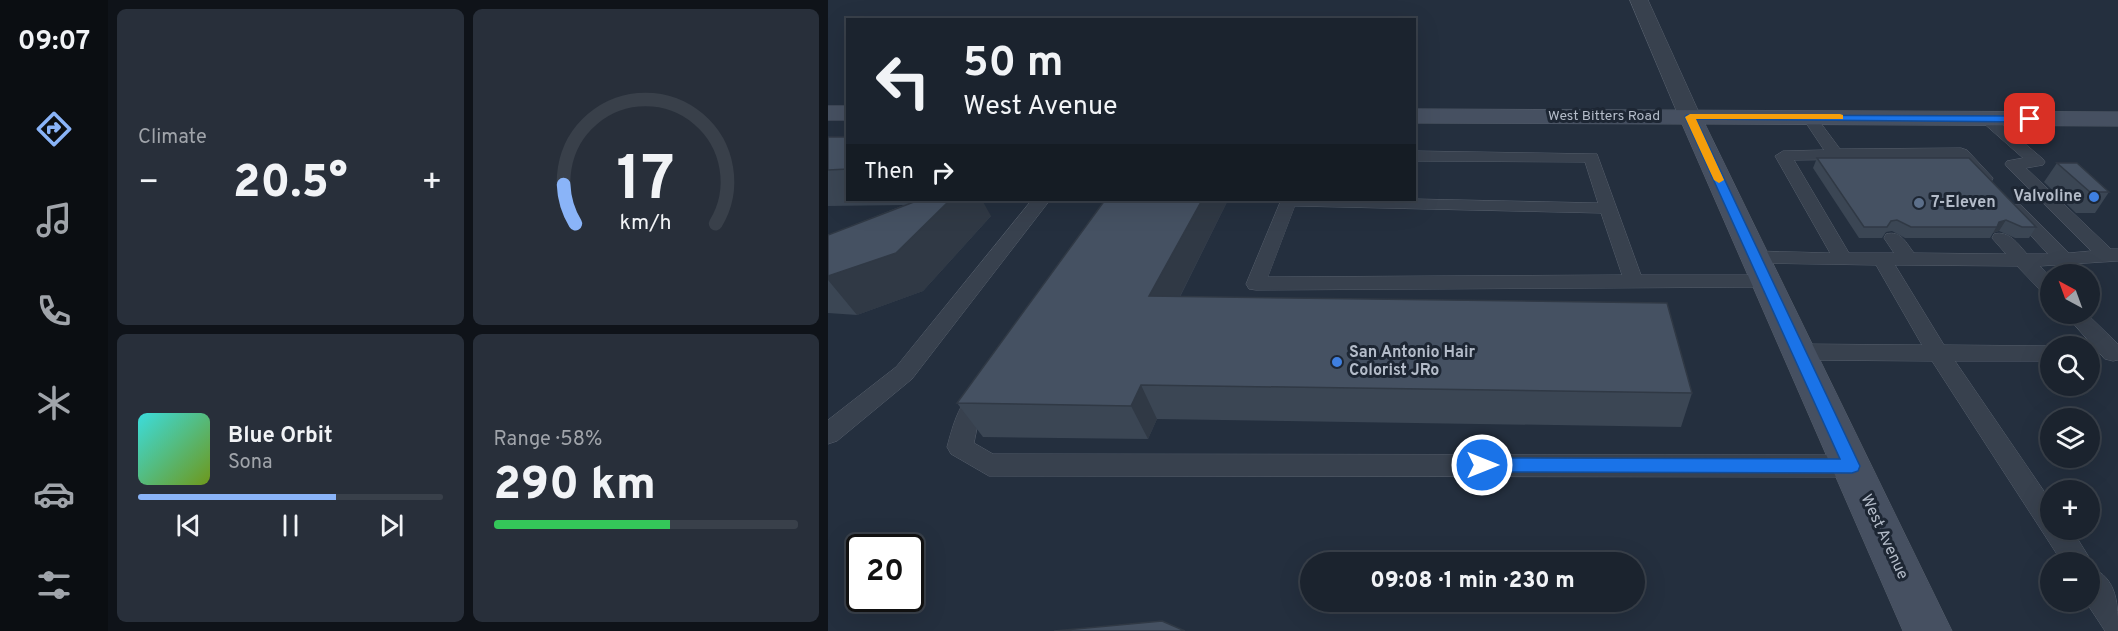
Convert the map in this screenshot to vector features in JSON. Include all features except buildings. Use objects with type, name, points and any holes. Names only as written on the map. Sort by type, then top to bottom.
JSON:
[{"type":"main road","points":[[828,113],[846,113]]},
{"type":"main road","name":"West Bitters Road","points":[[1416,116],[2118,119]]},
{"type":"main road","name":"West Avenue","points":[[1690,117],[1928,631]]},
{"type":"street","points":[[1639,0],[1690,117]]},
{"type":"lane","points":[[1809,117],[1840,161]]},
{"type":"lane","points":[[1986,118],[2037,162],[2013,164],[2112,255]]},
{"type":"lane","points":[[1843,258],[1784,156],[1840,161],[1918,153],[1961,153],[2064,260]]},
{"type":"lane","points":[[1918,153],[1932,168]]},
{"type":"lane","points":[[1416,156],[1591,157],[1634,283]]},
{"type":"lane","points":[[828,434],[904,373],[1040,201]]},
{"type":"lane","points":[[1289,201],[1256,284],[1634,283],[1843,258],[2025,261],[2112,255]]},
{"type":"lane","points":[[1329,201],[1608,208]]},
{"type":"lane","points":[[1893,237],[1908,259]]},
{"type":"lane","points":[[2001,238],[2040,277]]},
{"type":"lane","points":[[1882,259],[1938,353],[2040,507]]},
{"type":"lane","points":[[2086,324],[2116,353]]},
{"type":"lane","points":[[1799,352],[2040,353]]},
{"type":"lane","points":[[2100,353],[2116,353]]},
{"type":"lane","points":[[999,373],[966,421],[960,447],[989,465],[1852,466]]},
{"type":"lane","points":[[2100,595],[2118,623]]},
{"type":"slow traffic","points":[[1719,180],[1690,117],[1840,117]]},
{"type":"place","name":"Valvoline","points":[[2094,197]]},
{"type":"place","name":"7-Eleven","points":[[1919,203]]},
{"type":"place","name":"San Antonio Hair Colorist JRo","points":[[1337,362]]},
{"type":"route","points":[[1482,465],[1852,466],[1690,117],[2030,119]]}]
